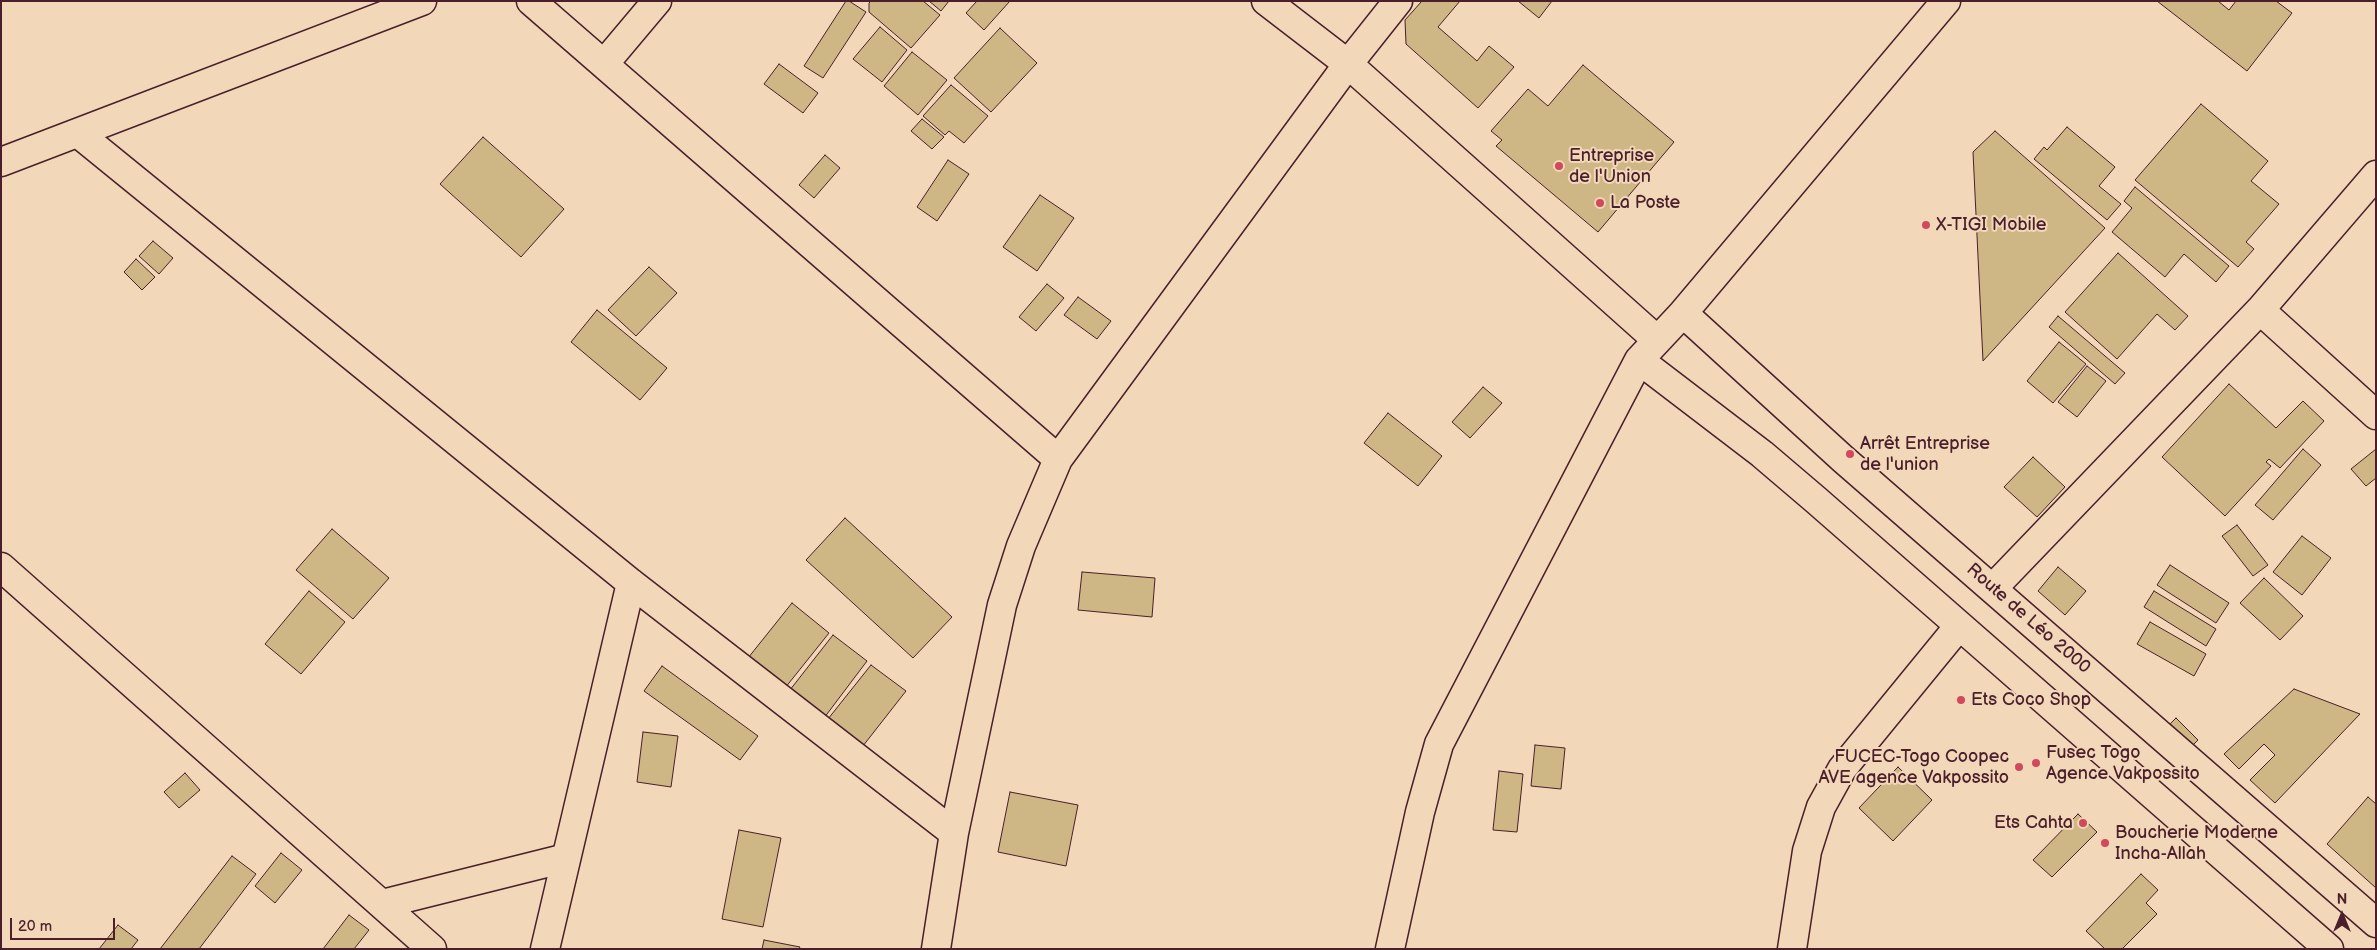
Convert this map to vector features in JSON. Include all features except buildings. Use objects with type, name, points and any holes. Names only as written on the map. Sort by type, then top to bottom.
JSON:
[{"type":"street","points":[[1,162],[79,134],[422,1]]},
{"type":"street","points":[[531,1],[1058,459]]},
{"type":"street","points":[[604,64],[657,1]]},
{"type":"street","points":[[1266,1],[1348,64],[1648,350],[1762,454],[2329,949]]},
{"type":"street","points":[[936,949],[954,833],[1002,605],[1021,546],[1058,459],[1348,64],[1398,1]]},
{"type":"street","points":[[1390,949],[1420,812],[1439,744],[1648,350],[1682,313],[1946,1]]},
{"type":"street","points":[[79,134],[631,583],[954,833]]},
{"type":"street","points":[[1993,588],[2260,310],[2376,175]]},
{"type":"street","points":[[2260,310],[2376,415]]},
{"type":"street","name":"Route de Léo 2000","points":[[1682,313],[1843,460],[1993,588],[2376,923]]},
{"type":"street","points":[[1,567],[432,949]]},
{"type":"street","points":[[545,949],[631,583]]},
{"type":"street","points":[[1792,949],[1807,851],[1821,807],[1842,769],[1960,626]]},
{"type":"street","points":[[382,904],[566,858]]},
{"type":"place","name":"Entreprise de l'Union","points":[[1559,166]]},
{"type":"place","name":"La Poste","points":[[1600,203]]},
{"type":"place","name":"X-TIGI Mobile","points":[[1926,225]]},
{"type":"place","name":"Arrêt Entreprise de l'union","points":[[1850,454]]},
{"type":"place","name":"Ets Coco Shop","points":[[1961,700]]},
{"type":"place","name":"Fusec Togo Agence Vakpossito","points":[[2036,763]]},
{"type":"place","name":"FUCEC-Togo Coopec AVE agence Vakpossito","points":[[2019,767]]},
{"type":"place","name":"Ets Cahta","points":[[2083,823]]},
{"type":"place","name":"Boucherie Moderne Incha-Allah","points":[[2105,843]]}]
